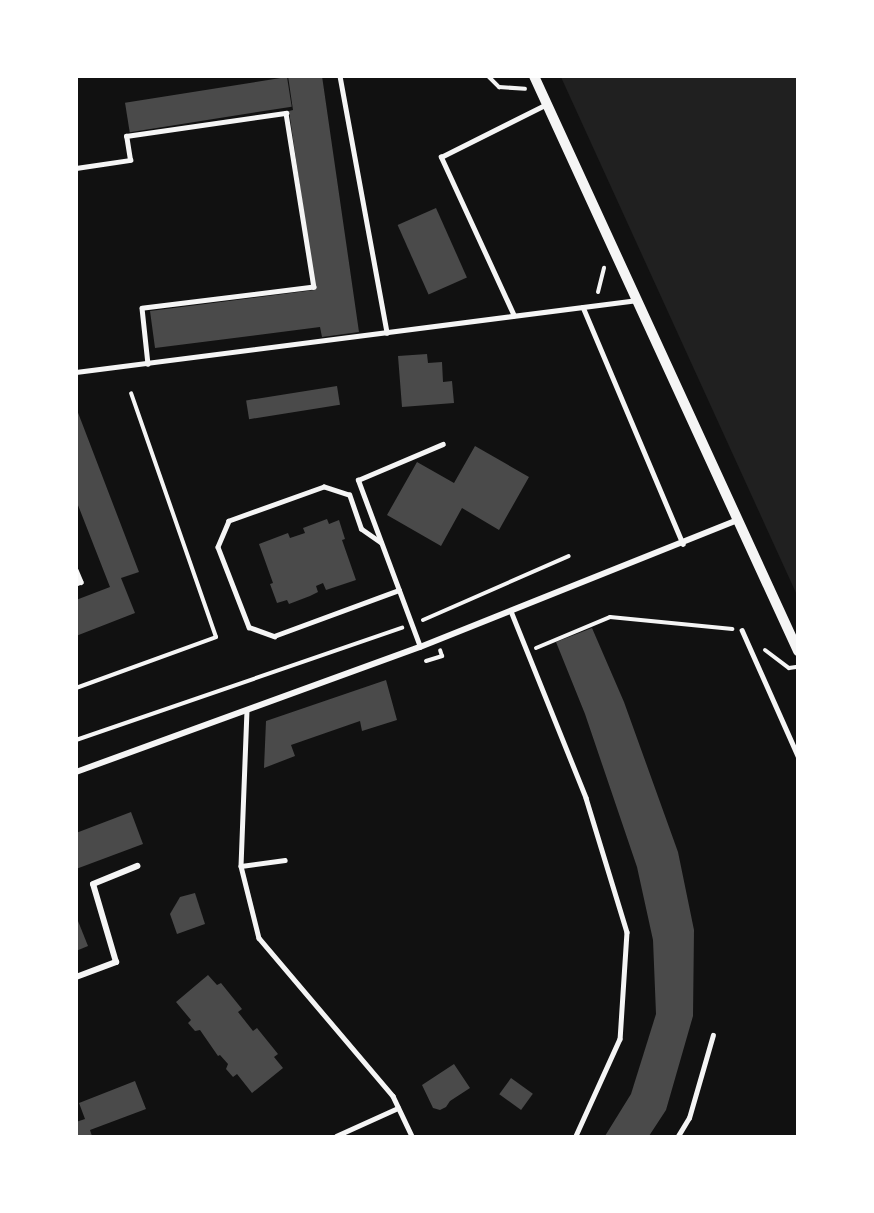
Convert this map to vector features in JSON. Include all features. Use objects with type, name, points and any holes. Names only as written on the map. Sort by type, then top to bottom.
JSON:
[{"type":"street","points":[[534,76],[798,651]]},
{"type":"street","points":[[76,772],[420,647],[683,544],[738,520]]},
{"type":"street","points":[[76,977],[116,962],[93,884],[137,866]]},
{"type":"lane","points":[[340,76],[387,333]]},
{"type":"lane","points":[[514,316],[441,157],[547,104]]},
{"type":"lane","points":[[76,168],[130,160],[126,136],[286,113],[314,287],[142,308],[148,364]]},
{"type":"lane","points":[[76,372],[637,300]]},
{"type":"lane","points":[[582,307],[683,544]]},
{"type":"lane","points":[[420,647],[358,480],[443,444]]},
{"type":"lane","points":[[381,543],[361,529],[349,495],[324,488],[229,521],[218,547],[249,627],[274,636],[399,590]]},
{"type":"lane","points":[[76,570],[81,582],[76,584]]},
{"type":"lane","points":[[511,611],[586,798],[627,932],[620,1039],[576,1137]]},
{"type":"lane","points":[[742,630],[798,756]]},
{"type":"lane","points":[[247,710],[241,866],[259,938],[393,1096],[412,1137]]},
{"type":"lane","points":[[241,866],[285,860]]},
{"type":"lane","points":[[678,1137],[689,1118],[713,1035]]},
{"type":"lane","points":[[336,1137],[398,1108]]},
{"type":"path","points":[[488,76],[499,87],[541,91]]},
{"type":"path","points":[[76,688],[216,638],[131,393]]},
{"type":"path","points":[[76,740],[412,624],[569,556]]},
{"type":"path","points":[[527,651],[610,617],[742,630]]},
{"type":"path","points":[[764,649],[789,668],[798,667]]},
{"type":"shaded area","points":[[561,77],[797,77],[797,595]]},
{"type":"building","points":[[288,76],[322,76],[359,332],[322,337],[320,327],[155,348],[150,311],[315,290],[289,111],[293,110]]},
{"type":"building","points":[[287,77],[292,107],[130,132],[125,103]]},
{"type":"building","points":[[436,208],[467,277],[429,295],[398,225]]},
{"type":"building","points":[[427,354],[428,363],[442,362],[443,382],[452,381],[454,403],[402,407],[398,356]]},
{"type":"building","points":[[337,386],[340,405],[249,419],[246,400]]},
{"type":"building","points":[[77,410],[139,572],[121,578],[135,613],[76,636],[76,600],[110,587],[76,500]]},
{"type":"building","points":[[475,446],[529,477],[499,530],[462,508],[441,546],[387,515],[417,462],[454,483]]},
{"type":"building","points":[[327,519],[329,524],[339,520],[345,539],[342,540],[356,580],[326,590],[323,583],[316,586],[318,592],[310,596],[289,604],[287,600],[277,603],[270,584],[273,583],[259,544],[288,533],[290,538],[305,533],[303,528]]},
{"type":"building","points":[[592,628],[624,702],[678,852],[694,930],[693,1016],[666,1110],[649,1136],[605,1136],[631,1094],[656,1014],[653,940],[637,867],[585,714],[556,642]]},
{"type":"building","points":[[386,680],[397,720],[362,731],[360,721],[291,745],[295,756],[264,768],[266,721]]},
{"type":"building","points":[[131,812],[143,844],[76,869],[76,833]]},
{"type":"building","points":[[195,893],[205,924],[177,934],[170,914],[180,897]]},
{"type":"building","points":[[76,916],[88,946],[76,951]]},
{"type":"building","points":[[208,975],[217,985],[221,983],[242,1009],[238,1012],[253,1031],[257,1028],[278,1054],[274,1057],[283,1068],[252,1093],[237,1074],[233,1077],[226,1069],[228,1064],[220,1055],[218,1056],[200,1030],[195,1031],[188,1023],[191,1020],[176,1002]]},
{"type":"building","points":[[454,1064],[470,1088],[450,1101],[446,1107],[440,1110],[433,1108],[422,1085]]},
{"type":"building","points":[[511,1078],[533,1094],[521,1110],[499,1094]]},
{"type":"building","points":[[135,1081],[146,1109],[90,1130],[92,1136],[76,1136],[76,1122],[85,1119],[79,1103]]}]
